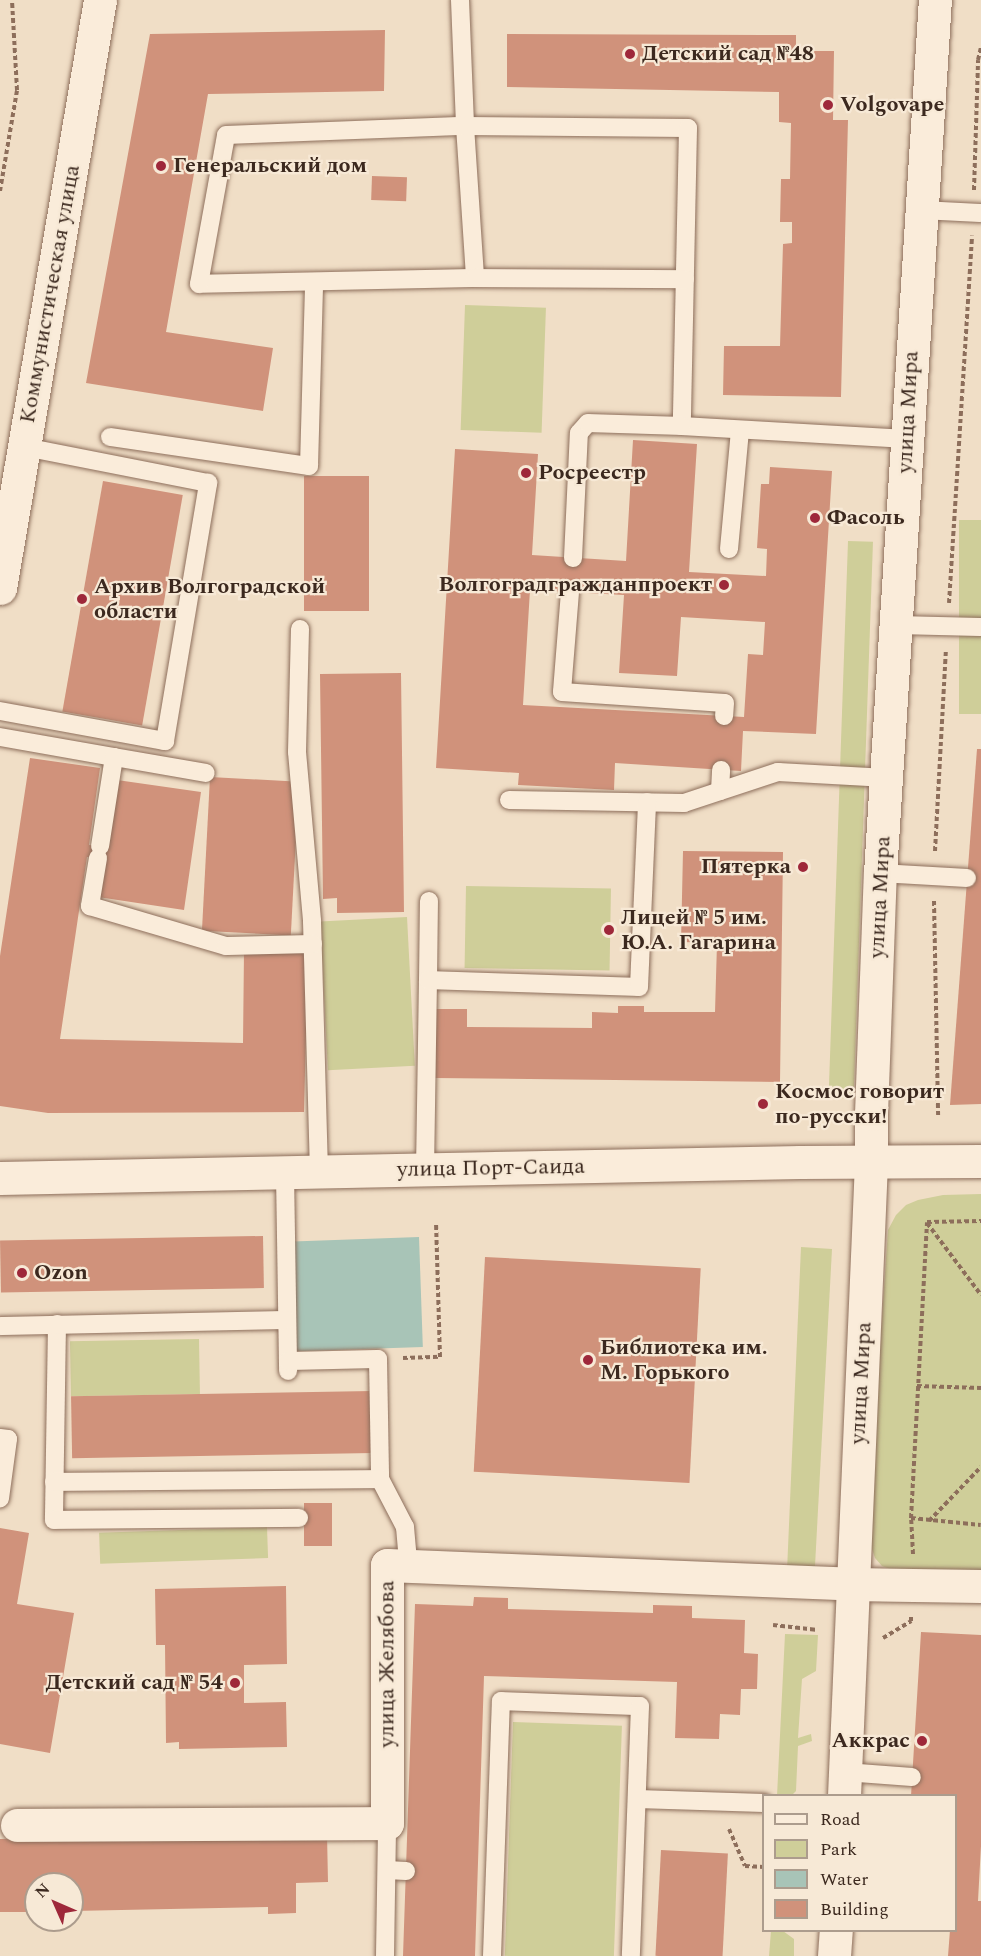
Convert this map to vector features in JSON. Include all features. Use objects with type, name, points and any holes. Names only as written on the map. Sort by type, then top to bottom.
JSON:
[{"type":"street","name":"Коммунистическая улица","points":[[0,588],[100,0]]},
{"type":"street","name":"улица Мира","points":[[845,1784],[851,1584],[871,1163],[880,873],[935,0]]},
{"type":"street","name":"улица Порт-Саида","points":[[0,1179],[800,1162],[981,1161]]},
{"type":"street","name":"улица Желябова","points":[[387,1822],[387,1565],[851,1584],[981,1586]]},
{"type":"street","points":[[17,1825],[387,1822]]},
{"type":"street","points":[[834,1956],[836,1932]]},
{"type":"lane","points":[[460,0],[475,278]]},
{"type":"lane","points":[[682,426],[685,279],[688,128],[465,126],[226,135],[199,284],[475,278],[685,279]]},
{"type":"lane","points":[[920,210],[977,212]]},
{"type":"lane","points":[[110,437],[309,466],[314,283]]},
{"type":"lane","points":[[573,558],[579,433],[588,423],[907,439]]},
{"type":"lane","points":[[729,549],[740,430]]},
{"type":"lane","points":[[0,711],[165,741],[208,483],[24,447]]},
{"type":"lane","points":[[570,592],[562,692],[725,703],[724,716]]},
{"type":"lane","points":[[896,625],[981,627]]},
{"type":"lane","points":[[300,629],[297,752],[313,944],[319,1172]]},
{"type":"lane","points":[[0,736],[206,773]]},
{"type":"lane","points":[[114,757],[90,906],[226,946],[313,944]]},
{"type":"lane","points":[[720,791],[721,770]]},
{"type":"lane","points":[[509,800],[684,803],[778,772],[886,778]]},
{"type":"lane","points":[[428,980],[639,987],[647,802]]},
{"type":"lane","points":[[880,873],[968,878]]},
{"type":"lane","points":[[425,1170],[429,902]]},
{"type":"lane","points":[[285,1173],[288,1366],[378,1359],[380,1479],[405,1527],[408,1565]]},
{"type":"lane","points":[[0,1326],[287,1320]]},
{"type":"lane","points":[[57,1324],[54,1520],[299,1518]]},
{"type":"lane","points":[[0,1438],[8,1438],[0,1498]]},
{"type":"lane","points":[[54,1482],[380,1479]]},
{"type":"lane","points":[[492,1956],[486,1869],[501,1701],[640,1706],[631,1956]]},
{"type":"lane","points":[[845,1784],[912,1777]]},
{"type":"lane","points":[[637,1799],[762,1803]]},
{"type":"lane","points":[[385,1956],[387,1822]]},
{"type":"lane","points":[[387,1870],[406,1870]]},
{"type":"path","points":[[0,191],[17,90],[12,0]]},
{"type":"path","points":[[938,1117],[934,876],[948,626],[977,212],[978,60],[981,47]]},
{"type":"path","points":[[927,1222],[981,1221]]},
{"type":"path","points":[[378,1359],[440,1357],[436,1222]]},
{"type":"path","points":[[927,1222],[981,1294]]},
{"type":"path","points":[[913,1559],[911,1518],[927,1222]]},
{"type":"path","points":[[917,1386],[981,1388]]},
{"type":"path","points":[[929,1521],[981,1467]]},
{"type":"path","points":[[911,1518],[981,1524]]},
{"type":"path","points":[[882,1638],[911,1621]]},
{"type":"path","points":[[773,1625],[818,1629]]},
{"type":"path","points":[[729,1829],[745,1866],[762,1867]]},
{"type":"green space","points":[[465,305],[546,308],[542,433],[461,430]]},
{"type":"green space","points":[[959,520],[981,520],[981,622],[959,622]]},
{"type":"green space","points":[[848,541],[873,542],[854,1099],[829,1098]]},
{"type":"green space","points":[[959,631],[981,631],[981,714],[959,714]]},
{"type":"green space","points":[[466,886],[611,889],[610,971],[465,968]]},
{"type":"green space","points":[[407,917],[415,1066],[328,1070],[320,922]]},
{"type":"green space","points":[[981,1194],[981,1572],[890,1569],[882,1566],[875,1558],[867,1534],[888,1230],[896,1215],[906,1205],[918,1200],[943,1195]]},
{"type":"green space","points":[[801,1247],[832,1249],[815,1566],[808,1572],[787,1571]]},
{"type":"green space","points":[[199,1339],[200,1394],[71,1396],[70,1341]]},
{"type":"green space","points":[[267,1527],[268,1558],[100,1564],[99,1533]]},
{"type":"green space","points":[[785,1634],[818,1635],[816,1671],[802,1679],[798,1738],[811,1734],[812,1741],[798,1746],[796,1791],[793,1794],[777,1794]]},
{"type":"green space","points":[[513,1722],[622,1726],[614,1956],[505,1956]]},
{"type":"green space","points":[[771,1932],[784,1932],[794,1939],[794,1956],[769,1956]]},
{"type":"water","points":[[419,1237],[423,1347],[297,1351],[293,1241]]},
{"type":"building","points":[[385,30],[384,91],[208,94],[166,332],[273,348],[263,411],[86,383],[150,34]]},
{"type":"building","points":[[507,34],[796,35],[796,51],[834,51],[833,120],[848,120],[841,397],[723,395],[724,346],[780,346],[783,244],[792,243],[792,222],[780,222],[781,179],[790,179],[791,123],[779,122],[779,92],[507,87]]},
{"type":"building","points":[[372,176],[407,177],[406,201],[371,200]]},
{"type":"building","points":[[633,440],[697,444],[689,572],[766,576],[767,549],[757,548],[761,484],[769,484],[770,467],[832,471],[816,734],[743,731],[741,771],[615,763],[614,790],[518,785],[519,773],[436,768],[455,449],[538,454],[532,555],[626,561]],"holes":[[[530,590],[624,595],[619,673],[677,676],[681,617],[765,622],[763,655],[748,654],[744,717],[523,705]]]},
{"type":"building","points":[[304,476],[369,476],[369,611],[304,611]]},
{"type":"building","points":[[103,481],[183,495],[142,726],[62,711]]},
{"type":"building","points":[[401,673],[404,912],[337,913],[337,898],[323,899],[320,674]]},
{"type":"building","points":[[977,749],[981,749],[981,1104],[950,1105]]},
{"type":"building","points":[[30,758],[100,768],[89,845],[107,847],[117,780],[201,792],[184,910],[98,897],[98,858],[87,857],[60,1039],[243,1043],[244,951],[308,953],[304,1112],[48,1113],[0,1106],[0,956]]},
{"type":"building","points":[[210,777],[299,782],[291,935],[202,931]]},
{"type":"building","name":"Лицей № 5 им. Ю.А. Гагарина","points":[[683,851],[783,852],[780,1082],[435,1078],[436,1009],[467,1009],[467,1027],[592,1028],[592,1012],[618,1013],[618,1006],[644,1006],[644,1012],[715,1012],[717,943],[681,942]]},
{"type":"building","points":[[263,1236],[264,1288],[1,1293],[0,1241]]},
{"type":"building","name":"Библиотека им. М. Горького","points":[[485,1257],[701,1268],[689,1483],[474,1472]]},
{"type":"building","points":[[372,1391],[373,1453],[72,1458],[71,1396]]},
{"type":"building","points":[[304,1503],[332,1503],[332,1546],[304,1546]]},
{"type":"building","points":[[0,1528],[29,1533],[17,1604],[74,1613],[50,1753],[0,1744]]},
{"type":"building","name":"Детский сад № 54","points":[[286,1586],[287,1664],[244,1665],[244,1703],[286,1702],[287,1747],[179,1749],[179,1742],[166,1743],[165,1645],[156,1645],[155,1589]]},
{"type":"building","points":[[474,1597],[508,1598],[508,1609],[653,1613],[653,1605],[692,1606],[692,1618],[745,1620],[744,1653],[758,1654],[757,1689],[741,1689],[740,1715],[720,1714],[719,1739],[675,1738],[677,1682],[484,1676],[475,1956],[403,1956],[415,1604],[473,1606]]},
{"type":"building","points":[[921,1632],[981,1635],[981,1846],[978,1901],[981,1901],[981,1956],[948,1956],[950,1932],[957,1932],[957,1794],[911,1794]]},
{"type":"building","points":[[327,1834],[328,1882],[296,1883],[296,1913],[268,1914],[268,1907],[84,1911],[84,1872],[24,1872],[24,1912],[0,1912],[0,1839]]},
{"type":"building","points":[[661,1850],[728,1854],[723,1956],[655,1956]]},
{"type":"place","name":"Детский сад №48","points":[[630,54]]},
{"type":"place","name":"Volgovape","points":[[828,105]]},
{"type":"place","name":"Генеральский дом","points":[[161,166]]},
{"type":"place","name":"Росреестр","points":[[526,473]]},
{"type":"place","name":"Фасоль","points":[[815,518]]},
{"type":"place","name":"Волгоградгражданпроект","points":[[724,585]]},
{"type":"place","name":"Архив Волгоградской области","points":[[82,599]]},
{"type":"place","name":"Пятерка","points":[[803,867]]},
{"type":"place","name":"Лицей № 5 им. Ю.А. Гагарина","points":[[609,930]]},
{"type":"place","name":"Космос говорит по-русски!","points":[[763,1104]]},
{"type":"place","name":"Ozon","points":[[22,1273]]},
{"type":"place","name":"Библиотека им. М. Горького","points":[[588,1360]]},
{"type":"place","name":"Детский сад № 54","points":[[235,1683]]},
{"type":"place","name":"Аккрас","points":[[922,1741]]}]
